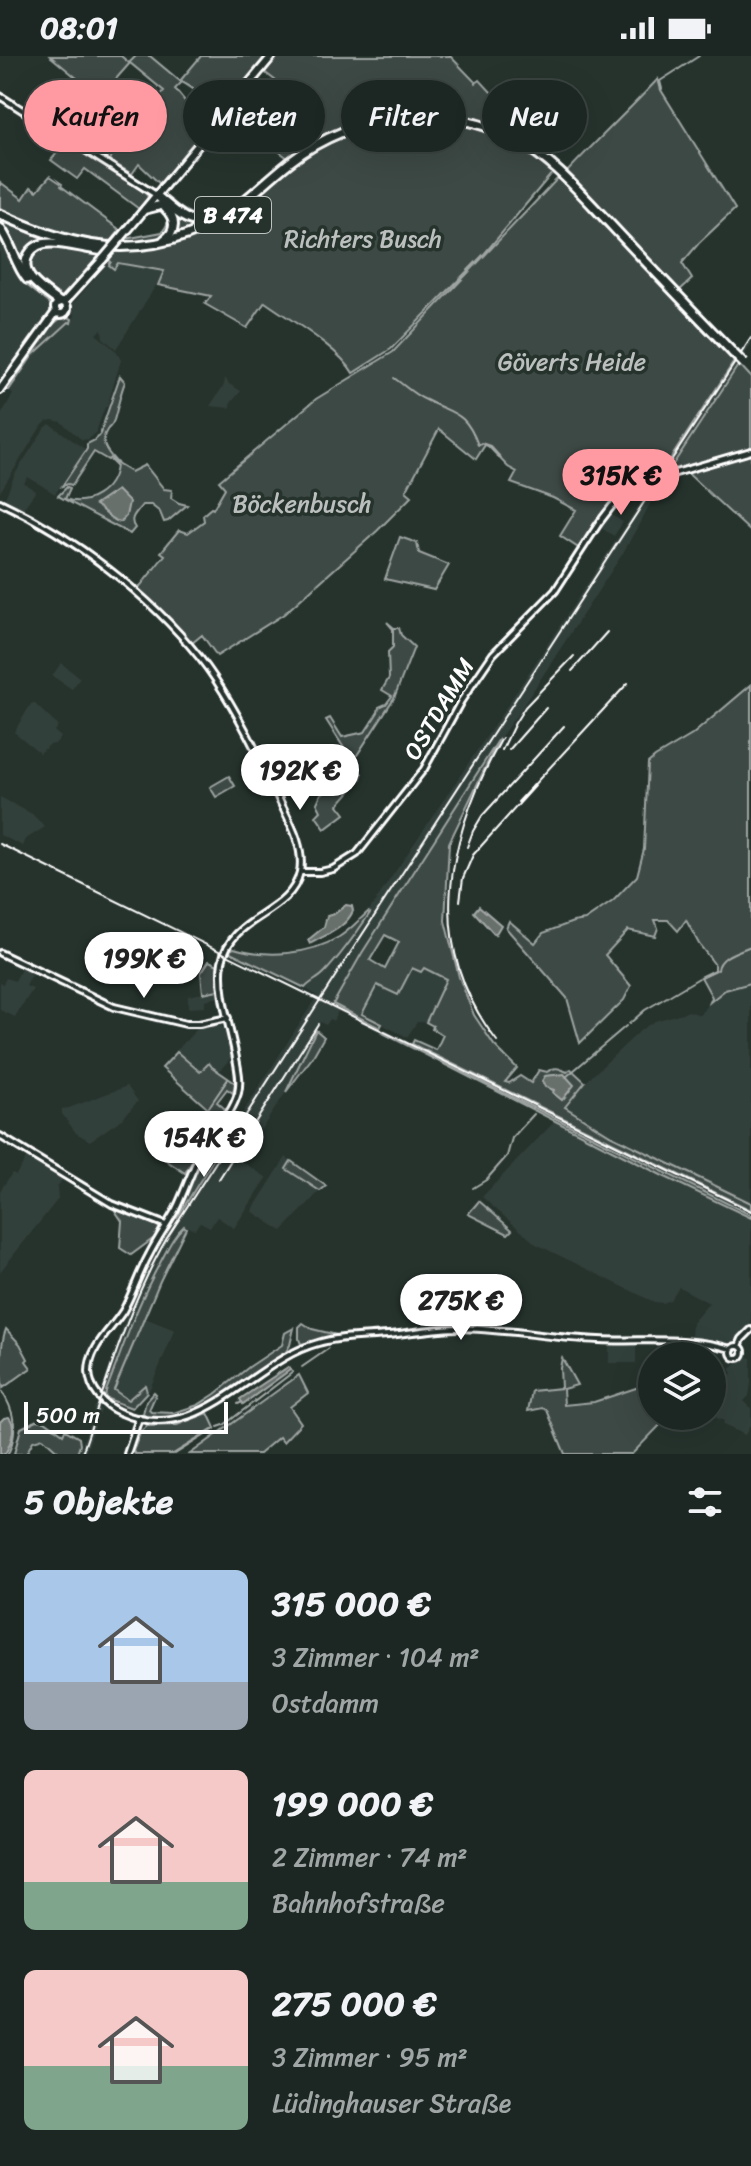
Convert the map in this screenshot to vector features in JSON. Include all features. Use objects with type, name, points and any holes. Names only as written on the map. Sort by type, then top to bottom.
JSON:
[{"type":"highway","name":"B 474","points":[[325,141],[355,127],[383,119],[415,116],[480,124],[518,141],[562,173],[751,372]]},
{"type":"highway","name":"B 474","points":[[0,216],[56,238],[82,244],[119,247],[159,244],[220,220],[306,152]]},
{"type":"highway","name":"B 474","points":[[0,216],[60,244],[89,250],[130,251],[161,246],[195,236],[237,213],[309,152]]},
{"type":"highway","points":[[142,245],[158,242],[171,234],[174,223],[172,216],[155,197]]},
{"type":"highway","points":[[155,197],[197,223],[214,221],[238,207]]},
{"type":"highway","points":[[146,209],[162,205]]},
{"type":"highway","points":[[0,228],[21,270],[60,307]]},
{"type":"highway","points":[[60,244],[47,243],[35,247],[26,262],[29,276],[60,307]]},
{"type":"main road","points":[[0,390],[60,307],[146,209],[272,56]]},
{"type":"street","points":[[0,96],[111,165],[155,197]]},
{"type":"street","name":"OSTDAMM","points":[[300,872],[333,869],[357,854],[424,769],[469,688],[493,654],[555,591],[612,506],[629,491],[651,480],[751,451]]},
{"type":"street","points":[[0,502],[39,521],[93,557],[150,605],[200,659],[237,717],[273,787],[299,848],[300,872],[294,886],[286,897],[241,928],[227,947],[221,974],[239,1070],[238,1093],[197,1158],[185,1190],[148,1256],[123,1311],[97,1346],[90,1368],[92,1385],[104,1402],[122,1414],[139,1418],[174,1420],[190,1416],[208,1409],[295,1352],[323,1341],[345,1338],[462,1328],[598,1340],[691,1342],[731,1349],[739,1346]]},
{"type":"street","points":[[0,953],[114,1007],[186,1024],[228,1018]]},
{"type":"street","points":[[0,1136],[112,1204],[166,1225]]},
{"type":"street","points":[[739,1346],[751,1330]]},
{"type":"street","points":[[739,1346],[743,1352],[751,1353]]},
{"type":"street","points":[[731,1349],[732,1356],[736,1358],[743,1352]]},
{"type":"street","points":[[127,1454],[139,1418]]},
{"type":"shaded area","points":[[0,235],[17,274],[53,306],[0,383]]},
{"type":"shaded area","points":[[110,261],[165,271],[116,349],[103,338],[102,329],[96,334],[116,351],[121,360],[96,432],[89,439],[82,440],[61,422],[47,421],[0,492],[0,417],[13,394],[8,389],[33,355],[69,321],[72,322],[75,315],[71,306]]},
{"type":"shaded area","points":[[751,335],[751,345],[668,472],[623,553],[499,739],[333,1003],[751,1210],[751,1215],[338,1011],[333,1021],[330,1019],[326,1025],[320,1022],[286,1092],[242,1158],[243,1162],[267,1178],[234,1228],[217,1217],[210,1227],[200,1222],[195,1229],[184,1226],[137,1310],[106,1391],[103,1386],[138,1287],[196,1186],[317,996],[305,988],[350,942],[370,914],[368,912]]},
{"type":"shaded area","points":[[225,378],[241,391],[230,408],[210,406],[224,385]]},
{"type":"shaded area","points":[[50,424],[86,450],[55,494],[28,477],[24,483],[36,491],[22,510],[5,498],[15,474]]},
{"type":"shaded area","points":[[117,490],[129,502],[126,516],[121,522],[110,518],[95,505]]},
{"type":"shaded area","points":[[610,514],[623,522],[614,536],[601,528]]},
{"type":"shaded area","points":[[61,663],[80,678],[72,689],[52,676]]},
{"type":"shaded area","points":[[34,703],[58,726],[54,731],[61,737],[40,753],[14,732]]},
{"type":"shaded area","points":[[0,797],[32,814],[45,827],[26,839],[23,846],[0,835]]},
{"type":"shaded area","points":[[346,905],[352,906],[353,911],[345,922],[310,944],[308,940],[324,927],[327,916]]},
{"type":"shaded area","points":[[479,906],[501,925],[495,935],[474,912]]},
{"type":"shaded area","points":[[22,967],[33,972],[26,986],[33,989],[15,1017],[0,1010],[0,982],[3,984],[6,978],[15,981]]},
{"type":"shaded area","points":[[412,968],[424,968],[446,979],[426,1022],[417,1022],[407,1037],[362,1014],[377,985]]},
{"type":"shaded area","points":[[751,983],[751,1203],[610,1135],[565,1106],[575,1092],[642,1029],[655,1021],[689,1011],[700,1015],[725,989]]},
{"type":"shaded area","points":[[218,990],[220,997],[205,1000],[205,1007],[188,1008],[188,996]]},
{"type":"shaded area","points":[[217,1023],[227,1031],[232,1057],[218,1072],[209,1063],[200,1073],[176,1051],[198,1028]]},
{"type":"shaded area","points":[[564,1074],[574,1085],[562,1100],[542,1081],[545,1076]]},
{"type":"shaded area","points":[[127,1086],[138,1101],[122,1119],[90,1141],[76,1133],[62,1114],[62,1109]]},
{"type":"shaded area","points":[[555,1121],[751,1218],[751,1326],[733,1344],[691,1339],[692,1323],[709,1303],[679,1287],[670,1300],[654,1302],[536,1244],[482,1197]]},
{"type":"shaded area","points":[[27,1157],[63,1179],[57,1187],[58,1199],[0,1272],[0,1191],[12,1173],[16,1175]]},
{"type":"shaded area","points":[[286,1157],[291,1161],[287,1169],[320,1191],[282,1231],[252,1211]]},
{"type":"shaded area","points":[[145,1318],[175,1330],[149,1391],[145,1385],[128,1400],[114,1390]]},
{"type":"shaded area","points":[[609,1344],[636,1344],[636,1363],[609,1363]]},
{"type":"shaded area","points":[[746,1357],[751,1358],[751,1384],[749,1396],[744,1401],[751,1408],[751,1424],[745,1435],[726,1426],[726,1379],[738,1362]]},
{"type":"shaded area","points":[[288,1367],[290,1370],[243,1404],[240,1399]]},
{"type":"shaded area","points":[[95,1406],[101,1410],[85,1454],[79,1454]]},
{"type":"shaded area","points":[[9,1417],[13,1425],[12,1435],[5,1454],[0,1454],[0,1422]]},
{"type":"green space","points":[[50,56],[121,56],[129,63],[136,56],[150,56],[180,81],[201,56],[268,56],[248,80],[183,80],[175,89],[183,99],[183,152],[187,152],[160,184],[139,164],[132,174],[109,160],[115,152],[167,152],[167,80],[151,80],[130,63],[115,80],[79,80]]},
{"type":"green space","points":[[275,56],[450,56],[476,83],[480,80],[482,82],[482,152],[547,152],[566,173],[658,79],[661,90],[735,209],[682,263],[692,279],[679,291],[739,354],[661,473],[650,476],[647,482],[635,487],[635,483],[610,505],[580,549],[560,536],[576,510],[511,483],[517,472],[488,446],[485,445],[476,459],[439,429],[406,491],[412,496],[284,614],[217,656],[202,635],[191,644],[138,589],[165,555],[161,552],[179,530],[188,533],[204,521],[203,515],[213,509],[225,488],[219,481],[316,399],[393,352],[559,177],[553,172],[485,253],[391,349],[353,373],[325,344],[265,302],[247,328],[205,304],[211,296],[158,285],[164,271],[118,263],[114,269],[109,265],[111,262],[108,259],[125,239],[162,232],[168,221],[164,210],[172,201],[192,214],[210,215],[234,204],[289,159],[280,152],[325,152],[325,80],[275,80],[263,71]]},
{"type":"green space","points":[[58,152],[85,152],[131,181],[148,198],[139,209],[85,169],[77,179],[51,160]]},
{"type":"green space","points":[[50,176],[120,230],[111,245],[70,239],[0,211],[0,182],[23,199],[31,187],[37,191]]},
{"type":"green space","points":[[0,220],[51,242],[31,249],[25,271],[0,226]]},
{"type":"green space","points":[[0,231],[29,282],[54,304],[54,312],[28,345],[53,306],[17,274]]},
{"type":"green space","points":[[45,245],[104,253],[62,301],[36,281],[28,268],[32,252]]},
{"type":"green space","points":[[66,316],[72,319],[71,323],[33,355],[9,390],[5,390],[41,337]]},
{"type":"green space","points":[[739,364],[751,377],[751,532],[682,468],[668,472]]},
{"type":"green space","points":[[120,376],[125,382],[104,440],[118,464],[94,452],[72,485],[62,486],[87,449],[87,444],[100,434]]},
{"type":"green space","points":[[110,460],[131,472],[145,465],[164,489],[172,490],[171,498],[187,505],[164,522],[160,512],[151,505],[142,505],[134,516],[132,522],[135,528],[130,534],[58,496],[67,487],[70,488],[65,499],[82,501],[98,495],[114,475],[116,466]]},
{"type":"green space","points":[[400,537],[417,543],[419,553],[449,565],[434,590],[385,579]]},
{"type":"green space","points":[[387,622],[399,628],[401,635],[414,647],[394,698],[352,763],[362,774],[338,805],[345,814],[325,829],[316,816],[321,811],[317,803],[327,790],[320,775],[336,764],[334,761],[340,756],[338,752],[344,748],[326,720],[330,718],[342,737],[365,732],[379,707],[392,696],[382,690],[389,678],[388,652],[393,647],[393,629]]},
{"type":"green space","points":[[751,685],[751,983],[725,990],[710,1002],[712,997],[701,977],[715,970],[715,965],[686,920],[678,931],[668,920],[655,920],[658,928],[655,936],[628,930],[605,955],[631,986],[624,1000],[580,1043],[567,998],[506,928],[509,921],[535,943],[543,933],[585,920],[613,901],[637,876],[644,849],[648,763],[692,735]]},
{"type":"green space","points":[[499,739],[449,843],[445,921],[459,977],[474,1015],[494,1045],[517,1068],[505,1082],[509,1083],[520,1076],[531,1083],[539,1070],[547,1072],[557,1068],[567,1072],[571,1069],[585,1082],[565,1107],[610,1135],[751,1203],[751,1210],[412,1044],[414,1040],[436,1050],[443,1035],[426,1022],[446,979],[424,968],[421,972],[412,968],[398,995],[377,985],[362,1014],[382,1024],[380,1028],[333,1004],[362,953]],"holes":[[[385,935],[399,942],[385,969],[370,960]],[[558,1075],[573,1085],[564,1098],[550,1088],[553,1076]]]},
{"type":"green space","points":[[229,776],[235,786],[216,797],[210,787]]},
{"type":"green space","points":[[368,912],[337,958],[305,988],[228,951],[234,948],[274,954],[315,948],[343,935]]},
{"type":"green space","points":[[209,961],[218,965],[218,990],[203,993],[201,973]]},
{"type":"green space","points":[[316,1030],[324,1037],[286,1092]]},
{"type":"green space","points":[[381,1032],[751,1215],[751,1218],[661,1175]]},
{"type":"green space","points":[[177,1052],[200,1072],[209,1063],[235,1083],[233,1093],[227,1089],[217,1102],[225,1109],[221,1115],[216,1116],[162,1068]]},
{"type":"green space","points":[[213,1121],[215,1124],[185,1173],[167,1161],[197,1129],[209,1129]]},
{"type":"green space","points":[[217,1133],[226,1139],[177,1218],[172,1216],[193,1170],[196,1170]]},
{"type":"green space","points":[[291,1161],[326,1186],[320,1191],[286,1169]]},
{"type":"green space","points":[[479,1201],[512,1230],[508,1234],[468,1214]]},
{"type":"green space","points":[[114,1209],[158,1226],[154,1238],[131,1255],[120,1248],[122,1221]]},
{"type":"green space","points":[[184,1226],[186,1228],[114,1390],[128,1400],[145,1385],[147,1392],[132,1408],[105,1398],[106,1391],[144,1294],[170,1243]]},
{"type":"green space","points":[[303,1323],[312,1329],[341,1336],[301,1344],[299,1327]]},
{"type":"green space","points":[[294,1328],[284,1355],[206,1408],[177,1417],[146,1417],[143,1414],[146,1401],[154,1392],[151,1412],[173,1413],[198,1405],[282,1345],[285,1333]]},
{"type":"green space","points":[[6,1329],[20,1344],[31,1368],[3,1388],[1,1358]]},
{"type":"green space","points":[[562,1358],[577,1385],[563,1389],[564,1405],[594,1402],[638,1387],[638,1430],[655,1430],[632,1454],[565,1454],[547,1410],[528,1411],[532,1391],[561,1388]]},
{"type":"green space","points":[[299,1375],[308,1393],[290,1407],[301,1423],[283,1442],[279,1437],[259,1454],[190,1454]]},
{"type":"green space","points":[[208,1413],[215,1428],[173,1454],[135,1454],[133,1451],[141,1431],[147,1426],[177,1425]]},
{"type":"green space","points":[[37,1420],[45,1421],[63,1434],[65,1430],[79,1438],[77,1454],[61,1454],[43,1438],[33,1441],[26,1454],[14,1454],[21,1428]]},
{"type":"waterway","points":[[662,89],[660,81],[699,56]]},
{"type":"waterway","points":[[394,378],[417,395],[458,415],[478,445],[490,446],[501,458]]},
{"type":"waterway","points":[[718,970],[725,958],[751,946]]},
{"type":"waterway","points":[[701,977],[716,970]]},
{"type":"waterway","points":[[629,1024],[645,1010],[699,978]]},
{"type":"waterway","points":[[566,1077],[626,1026]]},
{"type":"waterway","points":[[209,1107],[228,1079]]},
{"type":"waterway","points":[[473,1188],[486,1180],[507,1156],[512,1138],[534,1114]]},
{"type":"waterway","points":[[302,1367],[328,1349]]},
{"type":"waterway","points":[[218,1427],[293,1372],[290,1370]]},
{"type":"waterway","points":[[0,1389],[14,1421],[14,1437],[8,1454]]},
{"type":"waterway","points":[[238,1404],[242,1402]]},
{"type":"waterway","points":[[175,1454],[215,1429]]},
{"type":"railway","points":[[82,1454],[130,1317],[167,1238],[751,338]]},
{"type":"railway","points":[[572,671],[607,632]]},
{"type":"railway","points":[[502,750],[525,707],[574,656]]},
{"type":"railway","points":[[460,901],[463,878],[473,855],[628,683]]},
{"type":"railway","points":[[509,750],[546,708]]},
{"type":"railway","points":[[467,847],[482,816],[564,726]]},
{"type":"railway","points":[[497,1041],[473,1004],[458,967],[451,929],[451,890],[456,852],[467,813],[502,738]]},
{"type":"railway","points":[[0,844],[751,1211]]},
{"type":"railway","points":[[219,1179],[318,1024]]},
{"type":"park label","name":"Richters Busch","points":[[363,239]]},
{"type":"park label","name":"Göverts Heide","points":[[572,362]]},
{"type":"park label","name":"Böckenbusch","points":[[302,504]]}]
